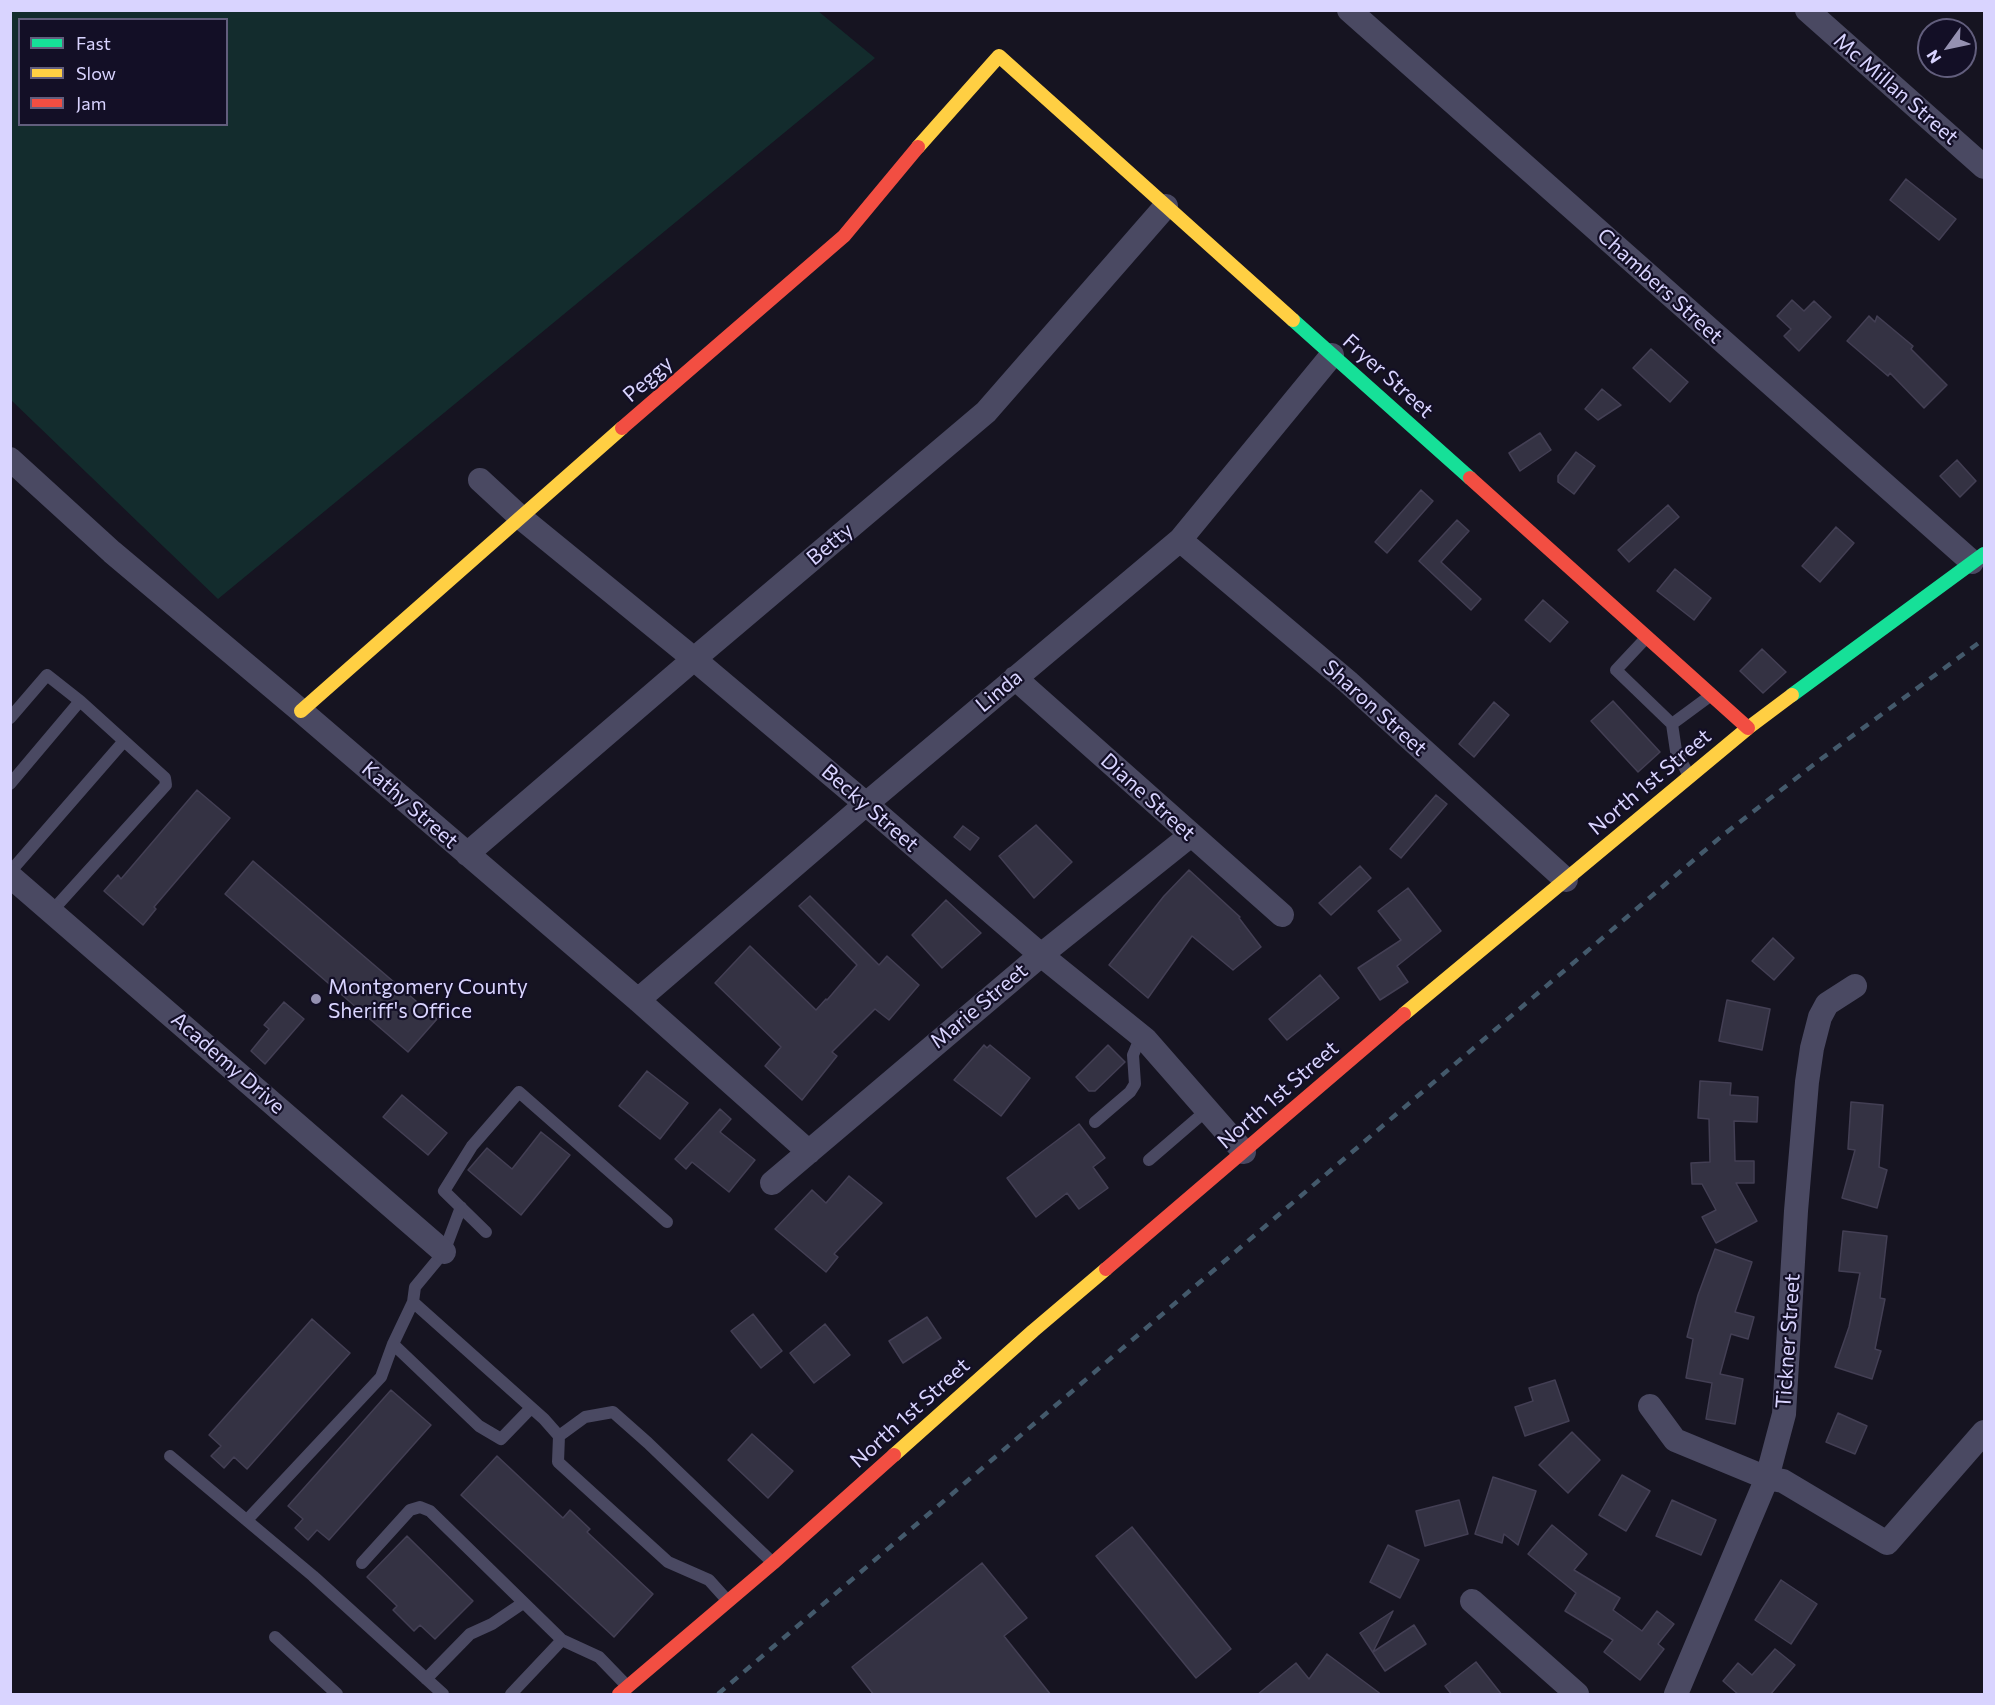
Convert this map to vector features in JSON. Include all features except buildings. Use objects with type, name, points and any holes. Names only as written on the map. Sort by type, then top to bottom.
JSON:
[{"type":"street","name":"Chambers Street","points":[[1349,10],[1978,558]]},
{"type":"street","name":"Mc Millan Street","points":[[1807,10],[1984,167]]},
{"type":"street","name":"Fryer Street","points":[[999,56],[1748,728]]},
{"type":"street","name":"Peggy","points":[[301,711],[520,517],[844,236],[929,134],[999,56]]},
{"type":"street","name":"Betty","points":[[467,854],[986,412],[1166,206]]},
{"type":"street","name":"Linda","points":[[638,1000],[866,804],[1180,540],[1332,355]]},
{"type":"street","name":"Kathy Street","points":[[10,459],[112,552],[638,1000],[809,1152]]},
{"type":"street","name":"Becky Street","points":[[480,480],[520,517],[694,659],[1041,955],[1141,1036],[1244,1152]]},
{"type":"street","name":"Sharon Street","points":[[1180,540],[1348,682],[1566,880]]},
{"type":"street","name":"North 1st Street","points":[[624,1691],[773,1563],[1033,1331],[1439,985],[1748,728],[1888,622],[1978,558]]},
{"type":"street","name":"Diane Street","points":[[1015,678],[1282,915]]},
{"type":"street","name":"Marie Street","points":[[772,1183],[1041,955],[1191,835]]},
{"type":"street","name":"Academy Drive","points":[[10,874],[444,1252]]},
{"type":"street","name":"Tickner Street","points":[[1676,1695],[1767,1478],[1784,1414],[1796,1211],[1812,1048],[1820,1017],[1827,1004],[1855,986]]},
{"type":"street","points":[[1650,1406],[1675,1440],[1767,1478],[1783,1481],[1887,1543],[1984,1432]]},
{"type":"street","points":[[1472,1601],[1577,1695]]},
{"type":"lane","points":[[1647,637],[1616,670],[1672,724],[1676,751],[1690,777]]},
{"type":"lane","points":[[10,718],[47,675],[80,701],[165,778],[166,785],[51,910]]},
{"type":"lane","points":[[1672,724],[1712,695]]},
{"type":"lane","points":[[10,784],[80,701]]},
{"type":"lane","points":[[10,874],[124,741]]},
{"type":"lane","points":[[1095,1122],[1130,1092],[1135,1084],[1133,1055],[1141,1036]]},
{"type":"lane","points":[[486,1232],[444,1191],[472,1146],[519,1092],[667,1222]]},
{"type":"lane","points":[[1149,1160],[1207,1110]]},
{"type":"lane","points":[[247,1520],[381,1377],[393,1344],[413,1302],[415,1287],[444,1252],[461,1208]]},
{"type":"lane","points":[[413,1302],[559,1436],[558,1462],[668,1562],[709,1580],[728,1601]]},
{"type":"lane","points":[[393,1344],[479,1426],[501,1439],[531,1408]]},
{"type":"lane","points":[[559,1436],[585,1417],[613,1412],[773,1563]]},
{"type":"lane","points":[[170,1456],[313,1576],[442,1695]]},
{"type":"lane","points":[[362,1563],[410,1510],[420,1507],[430,1510],[561,1640],[599,1657],[624,1691]]},
{"type":"lane","points":[[426,1679],[470,1634],[492,1624],[523,1602]]},
{"type":"lane","points":[[276,1638],[337,1695]]},
{"type":"lane","points":[[511,1695],[561,1640]]},
{"type":"green space","points":[[10,11],[818,11],[875,58],[218,599],[11,400]]},
{"type":"railway","points":[[718,1694],[1723,835],[1821,759],[1984,639]]},
{"type":"traffic: fast","points":[[1293,320],[1470,478]]},
{"type":"traffic: fast","points":[[1792,695],[1984,554]]},
{"type":"traffic: slow","points":[[918,147],[999,56],[1293,320]]},
{"type":"traffic: slow","points":[[301,711],[622,428]]},
{"type":"traffic: slow","points":[[1404,1014],[1748,728],[1792,695]]},
{"type":"traffic: slow","points":[[894,1455],[1106,1269]]},
{"type":"traffic: jam","points":[[622,428],[844,236],[918,147]]},
{"type":"traffic: jam","points":[[1470,478],[1748,728]]},
{"type":"traffic: jam","points":[[1106,1269],[1404,1014]]},
{"type":"traffic: jam","points":[[619,1694],[773,1563],[894,1455]]},
{"type":"place","name":"Montgomery County Sheriff's Office","points":[[316,999]]}]
